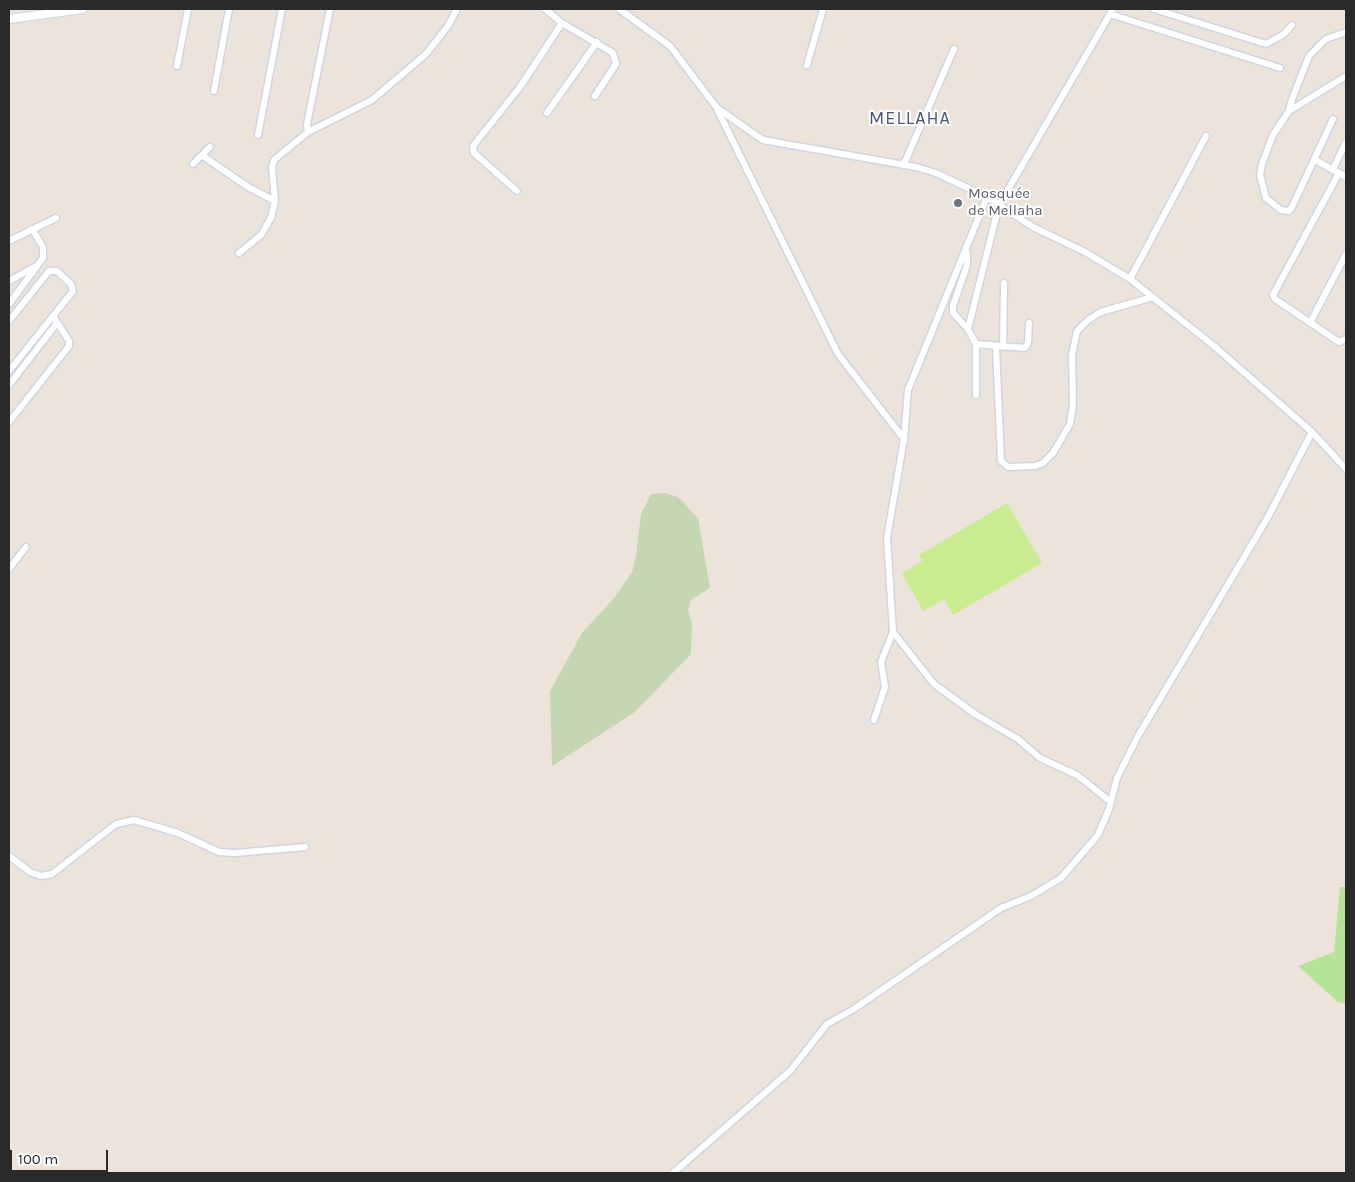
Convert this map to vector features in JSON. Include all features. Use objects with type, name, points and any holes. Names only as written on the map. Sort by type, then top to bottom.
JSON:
[{"type":"street","points":[[9,19],[83,9]]},
{"type":"street","points":[[177,66],[188,9]]},
{"type":"street","points":[[214,91],[228,9]]},
{"type":"street","points":[[258,135],[282,9]]},
{"type":"street","points":[[308,132],[307,124],[330,9]]},
{"type":"street","points":[[239,253],[261,235],[271,218],[275,201],[272,168],[274,160],[308,132],[372,100],[426,54],[448,26],[457,9]]},
{"type":"street","points":[[544,9],[562,23],[613,53],[616,64],[595,96]]},
{"type":"street","points":[[619,9],[670,46],[717,108],[838,354],[904,439]]},
{"type":"street","points":[[807,65],[823,9]]},
{"type":"street","points":[[1154,9],[1266,44],[1284,34],[1292,25]]},
{"type":"street","points":[[968,329],[999,205],[1112,11],[1280,68]]},
{"type":"street","points":[[517,191],[474,153],[474,146],[520,87],[562,23]]},
{"type":"street","points":[[1333,119],[1289,211],[1281,210],[1270,203],[1260,175],[1273,135],[1289,111],[1294,90],[1309,56],[1326,39],[1346,32]]},
{"type":"street","points":[[547,113],[597,42]]},
{"type":"street","points":[[904,164],[954,49]]},
{"type":"street","points":[[1289,111],[1346,76]]},
{"type":"street","points":[[717,108],[763,140],[904,164],[936,173],[988,197],[1033,226],[1085,252],[1130,280],[1214,346],[1312,432],[1346,469]]},
{"type":"street","points":[[1130,280],[1206,136]]},
{"type":"street","points":[[1346,142],[1336,171],[1274,295],[1275,300],[1339,342],[1346,339]]},
{"type":"street","points":[[193,164],[210,147]]},
{"type":"street","points":[[203,156],[248,187],[275,201]]},
{"type":"street","points":[[1314,160],[1346,177]]},
{"type":"street","points":[[874,720],[885,687],[881,662],[893,632],[887,538],[904,439],[906,400],[912,377],[988,197]]},
{"type":"street","points":[[9,241],[56,218]]},
{"type":"street","points":[[9,304],[42,258],[42,246],[32,229]]},
{"type":"street","points":[[967,249],[967,265],[953,306],[953,313],[968,329],[976,344],[976,395]]},
{"type":"street","points":[[1310,323],[1346,254]]},
{"type":"street","points":[[9,281],[39,264]]},
{"type":"street","points":[[9,321],[46,273],[52,270],[71,284],[73,291],[9,371]]},
{"type":"street","points":[[1004,284],[999,347],[1001,461],[1008,467],[1035,466],[1043,463],[1053,453],[1070,424],[1072,410],[1072,355],[1078,331],[1088,320],[1101,312],[1153,297]]},
{"type":"street","points":[[9,422],[69,346],[69,341],[53,316]]},
{"type":"street","points":[[9,385],[57,323]]},
{"type":"street","points":[[976,344],[1025,348],[1028,343],[1029,323]]},
{"type":"street","points":[[673,1173],[790,1071],[827,1024],[854,1009],[1001,908],[1031,896],[1062,878],[1098,835],[1111,802],[1117,778],[1138,736],[1268,517],[1312,432]]},
{"type":"street","points":[[9,569],[26,547]]},
{"type":"street","points":[[893,632],[934,684],[975,714],[1018,739],[1040,758],[1077,775],[1111,802]]},
{"type":"street","points":[[9,856],[30,872],[42,876],[52,874],[116,824],[134,820],[178,834],[220,852],[235,853],[305,847]]},
{"type":"green space","points":[[665,493],[678,497],[698,518],[710,588],[691,600],[688,610],[692,624],[691,654],[635,712],[552,766],[550,691],[582,633],[615,597],[632,572],[641,514],[651,494]]},
{"type":"green space","points":[[1007,503],[1042,563],[953,615],[944,599],[923,611],[902,573],[922,561],[919,555]]},
{"type":"green space","points":[[1340,887],[1346,887],[1346,1004],[1338,1002],[1298,966],[1334,952]]},
{"type":"place","name":"Mosquée de Mellaha","points":[[958,203]]},
{"type":"district","name":"MELLAHA","points":[[910,119]]}]
